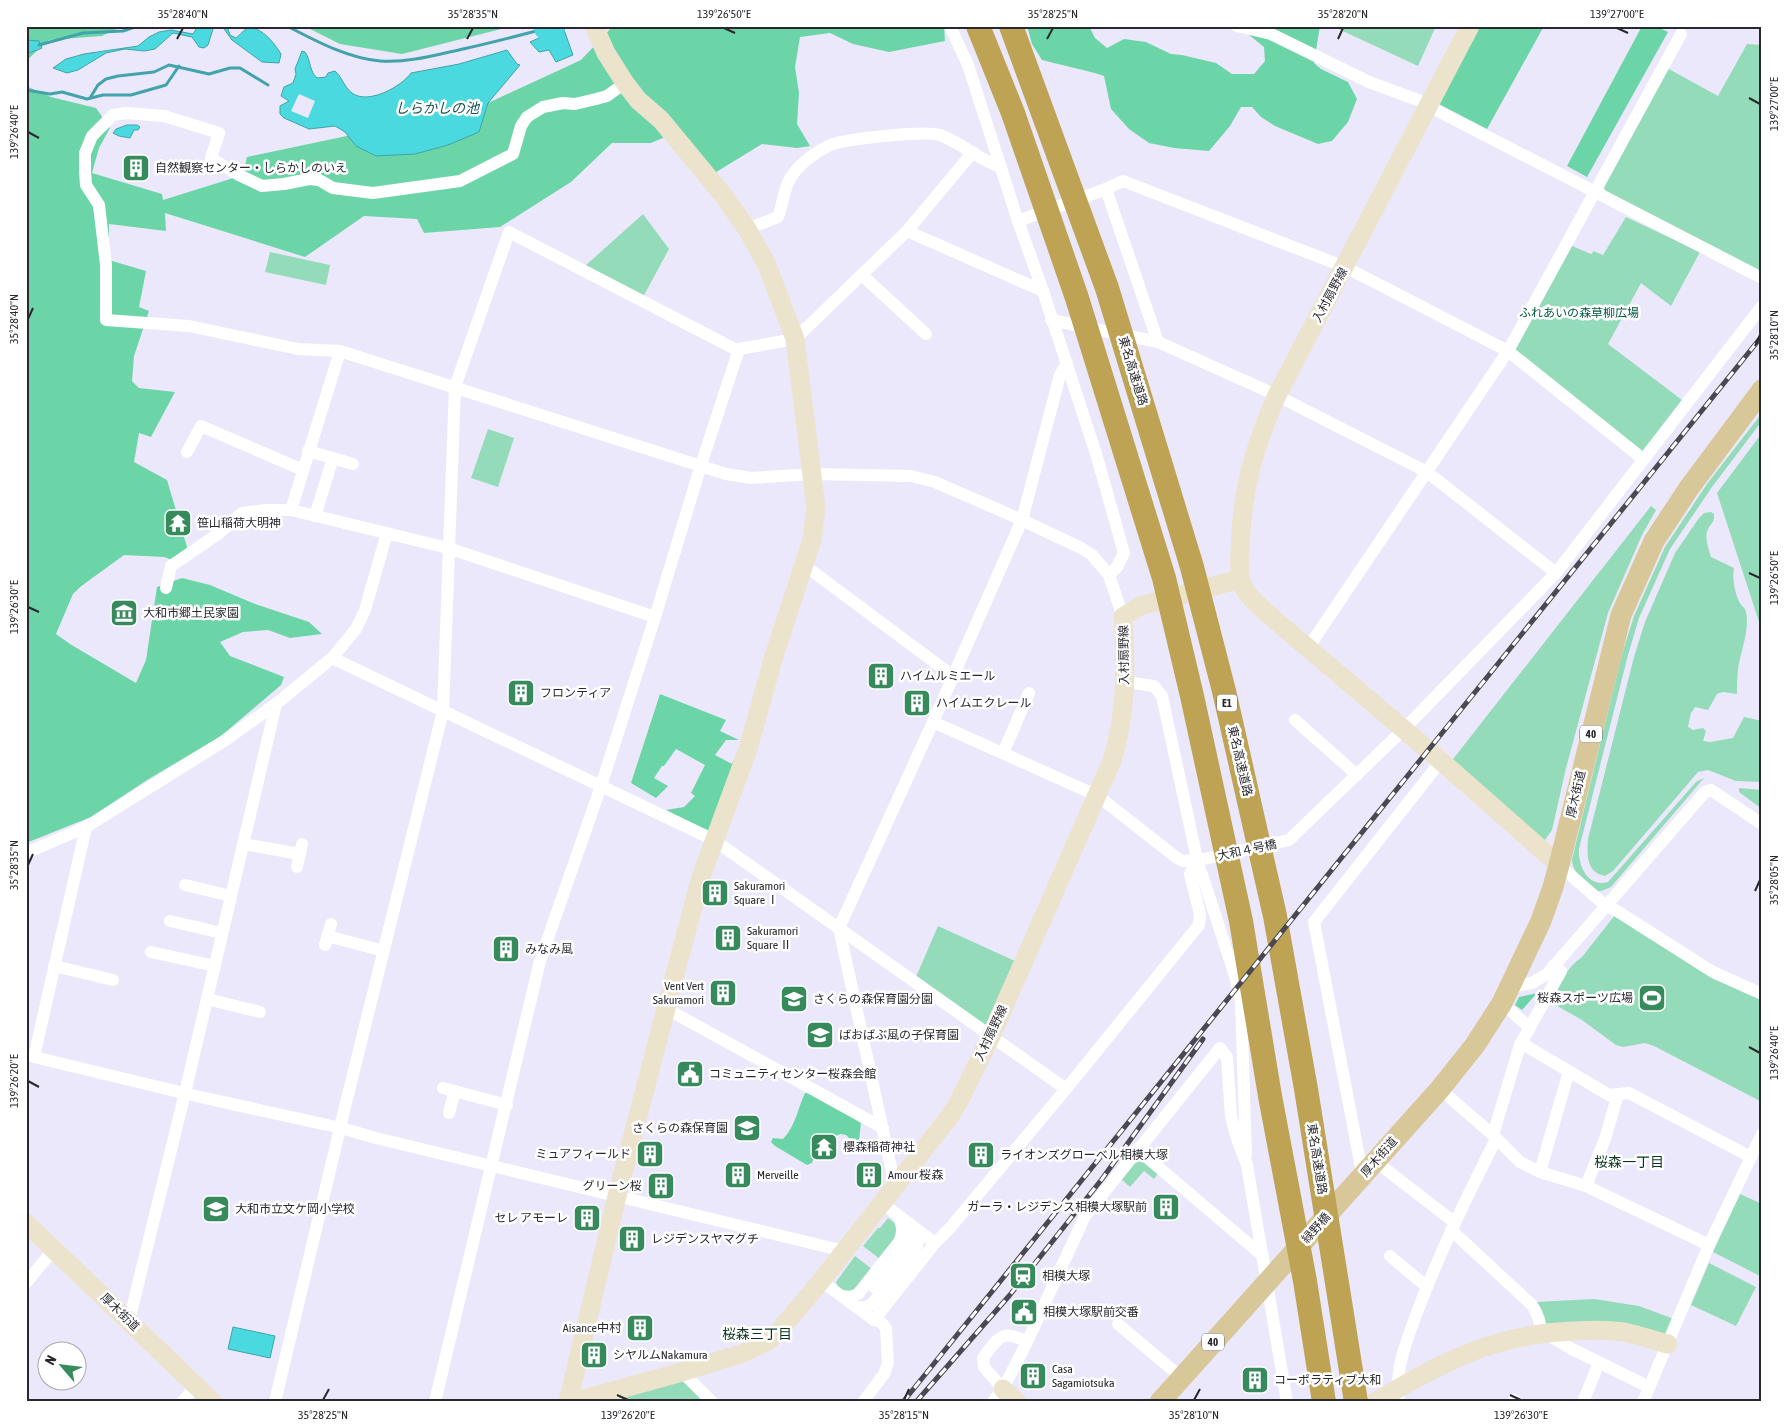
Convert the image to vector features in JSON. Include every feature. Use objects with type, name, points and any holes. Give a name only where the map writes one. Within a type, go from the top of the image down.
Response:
[{"type":"highway","points":[[978,26],[1013,113],[1076,298],[1164,578],[1241,921],[1324,1402]]},
{"type":"highway","name":"東名高速道路","points":[[1010,26],[1107,288],[1192,567],[1224,691],[1274,916],[1306,1089],[1356,1402]]},
{"type":"main road","name":"厚木街道","points":[[1360,1180],[1440,1089],[1475,1045],[1506,995],[1541,921],[1553,887],[1621,614],[1654,540],[1689,488],[1762,390]]},
{"type":"main road","name":"緑野橋","points":[[1269,1279],[1360,1180]]},
{"type":"main road","name":"40","points":[[1160,1402],[1269,1279]]},
{"type":"street","points":[[568,1402],[617,1196],[701,877],[748,748],[774,656],[804,565],[815,524],[816,508],[795,339],[767,265],[747,228],[723,195],[661,120],[638,100],[625,83],[606,53],[594,26]]},
{"type":"street","points":[[950,26],[968,65],[1054,320],[1097,457],[1124,553],[1117,567],[1109,575]]},
{"type":"street","points":[[1238,26],[1271,34],[1370,82],[1423,102],[1762,278]]},
{"type":"street","name":"入村扇野線","points":[[573,1402],[744,1353],[768,1341],[780,1330],[821,1282],[950,1116],[991,1036],[1112,761],[1118,740],[1126,682],[1123,617],[1140,606],[1233,581],[1242,527],[1247,480],[1261,433],[1277,395],[1470,26]]},
{"type":"street","points":[[1308,648],[1508,351],[1681,34]]},
{"type":"street","points":[[625,83],[607,96],[575,104],[563,103],[543,107],[527,117],[521,126],[513,154],[460,181],[373,193],[333,188],[319,180],[309,179],[262,186],[237,174],[211,158],[219,133],[164,116],[127,113],[113,115],[92,136],[85,153],[86,185],[99,206],[106,265],[106,320],[189,326],[298,349],[340,351],[739,477],[812,474],[911,476],[935,482],[1022,520],[1082,548],[1092,555],[1109,575],[1123,617]]},
{"type":"street","points":[[747,228],[778,217],[790,178],[797,169],[817,152],[833,144],[921,133],[938,134],[973,152],[988,163],[1001,167]]},
{"type":"street","points":[[276,1402],[443,711],[455,388],[509,232],[735,349],[739,349],[795,339],[907,231],[973,152]]},
{"type":"street","points":[[1020,220],[1103,190],[1123,180],[1345,266],[1508,351],[1643,460]]},
{"type":"street","points":[[1103,190],[1155,342]]},
{"type":"street","points":[[907,231],[1043,291]]},
{"type":"street","points":[[862,275],[926,334]]},
{"type":"street","points":[[1295,720],[1312,727],[1357,775],[1556,573],[1762,306]]},
{"type":"street","points":[[1054,320],[1155,342],[1277,395],[1427,472],[1556,573]]},
{"type":"street","points":[[435,1402],[540,961],[601,786],[739,349]]},
{"type":"street","points":[[290,510],[340,351]]},
{"type":"street","points":[[895,1186],[839,928],[1022,520],[1060,374],[1066,363]]},
{"type":"street","points":[[187,452],[201,426],[303,470]]},
{"type":"street","points":[[308,451],[354,464]]},
{"type":"street","points":[[315,516],[333,458]]},
{"type":"street","points":[[166,588],[171,566],[218,534],[242,513],[290,510],[448,548],[655,617]]},
{"type":"street","points":[[26,853],[86,827],[224,741],[276,704],[332,658],[356,628],[365,610],[387,534]]},
{"type":"street","points":[[804,565],[953,676]]},
{"type":"street","points":[[1233,581],[1606,906],[1617,911],[1713,972],[1762,994]]},
{"type":"street","points":[[332,658],[714,840],[1066,1089]]},
{"type":"street","points":[[1126,682],[1154,686],[1162,696],[1201,859],[1241,1002],[1247,1165],[1263,1256],[1269,1279],[1287,1402]]},
{"type":"street","points":[[1003,753],[1029,693]]},
{"type":"street","points":[[129,1321],[185,1093],[276,704]]},
{"type":"street","points":[[933,722],[1098,796],[1177,858],[1183,860],[1201,859]]},
{"type":"street","points":[[1360,1180],[1361,1167],[1314,922],[1441,761]]},
{"type":"street","name":"大和４号橋","points":[[1201,859],[1289,840],[1357,775]]},
{"type":"street","points":[[1530,1028],[1506,995],[1547,974],[1705,792],[1711,790],[1762,824]]},
{"type":"street","points":[[86,827],[34,1057],[341,1128],[844,1251]]},
{"type":"street","points":[[243,844],[301,849],[297,867]]},
{"type":"street","points":[[874,1320],[935,1243],[950,1228],[1066,1089],[1199,925],[1200,914],[1190,874],[1201,859]]},
{"type":"street","points":[[185,885],[231,896]]},
{"type":"street","points":[[170,921],[222,933]]},
{"type":"street","points":[[328,935],[384,951]]},
{"type":"street","points":[[151,952],[214,966]]},
{"type":"street","points":[[1389,1397],[1401,1356],[1427,1287],[1494,1137],[1521,1043],[1561,971],[1554,965]]},
{"type":"street","points":[[54,966],[113,980]]},
{"type":"street","points":[[207,998],[260,1012]]},
{"type":"street","points":[[665,1008],[882,1128]]},
{"type":"street","points":[[1521,1043],[1608,1094],[1629,1093],[1751,1156]]},
{"type":"street","points":[[998,1395],[1027,1342],[1084,1216],[1220,1048],[1227,1057],[1231,1116],[1247,1165]]},
{"type":"street","points":[[1540,1172],[1570,1071]]},
{"type":"street","points":[[450,1113],[449,1089],[507,1105]]},
{"type":"street","points":[[1440,1089],[1520,1162],[1540,1172],[1586,1186],[1709,1245]]},
{"type":"street","points":[[1586,1186],[1605,1140],[1618,1094]]},
{"type":"street","points":[[1376,1161],[1453,1226],[1532,1304],[1538,1314],[1543,1333],[1599,1363],[1647,1397],[1709,1245],[1762,1134]]},
{"type":"street","points":[[1137,1149],[1263,1256]]},
{"type":"street","points":[[882,1203],[935,1243]]},
{"type":"street","points":[[850,1302],[850,1297],[858,1294],[898,1242],[902,1234],[902,1227],[908,1222]]},
{"type":"street","points":[[850,1302],[867,1308],[914,1252],[918,1245],[919,1237],[908,1222]]},
{"type":"street","name":"厚木街道","points":[[26,1223],[213,1402]]},
{"type":"street","points":[[26,1283],[54,1249]]},
{"type":"street","points":[[1390,1256],[1427,1287]]},
{"type":"street","points":[[821,1282],[874,1320],[881,1322],[886,1328],[888,1362],[884,1374],[864,1402]]},
{"type":"street","points":[[1118,1324],[1182,1378]]},
{"type":"street","points":[[1389,1397],[1437,1367],[1485,1346],[1519,1336],[1587,1330],[1624,1332],[1668,1344]]},
{"type":"street","points":[[1017,1402],[998,1395],[984,1367],[983,1358],[997,1339],[1003,1335],[1015,1336],[1027,1342]]},
{"type":"street","points":[[1583,1402],[1599,1363]]},
{"type":"street","points":[[682,1372],[712,1402]]},
{"type":"street","points":[[182,1402],[196,1386]]},
{"type":"green space","points":[[26,26],[123,26],[102,36],[49,40],[26,61]]},
{"type":"green space","points":[[304,26],[513,26],[402,54],[340,44]]},
{"type":"green space","points":[[613,26],[944,26],[945,41],[889,52],[853,44],[830,33],[800,37],[795,67],[799,93],[797,124],[810,146],[797,148],[762,144],[713,174],[679,131],[651,143],[612,143],[571,182],[500,227],[424,233],[417,219],[364,216],[305,257],[165,213],[166,231],[109,224],[109,260],[146,271],[139,307],[149,311],[134,356],[132,381],[139,388],[175,392],[151,437],[139,433],[134,462],[167,480],[187,547],[184,564],[164,557],[124,555],[73,594],[56,634],[136,683],[146,660],[157,587],[182,578],[210,585],[255,604],[309,622],[322,634],[290,638],[268,630],[243,632],[220,642],[230,656],[284,677],[281,685],[221,736],[147,780],[91,817],[26,843],[26,86],[51,97],[96,108],[110,128],[99,148],[92,173],[162,194],[163,200],[243,175],[247,157],[475,109],[581,60]]},
{"type":"green space","points":[[1027,26],[1089,26],[1095,38],[1107,48],[1124,39],[1146,42],[1171,54],[1216,63],[1232,74],[1254,74],[1265,61],[1264,47],[1238,26],[1320,26],[1314,63],[1321,69],[1348,82],[1357,99],[1348,122],[1332,141],[1318,144],[1275,126],[1261,117],[1252,107],[1241,107],[1230,126],[1209,151],[1174,148],[1149,143],[1129,129],[1111,109],[1104,76],[1042,60],[1032,44]]},
{"type":"green space","points":[[1332,26],[1436,26],[1418,66]]},
{"type":"green space","points":[[1479,26],[1544,26],[1487,129],[1439,104]]},
{"type":"green space","points":[[1642,26],[1656,26],[1668,32],[1587,177],[1567,166]]},
{"type":"green space","points":[[1747,44],[1762,45],[1762,273],[1606,193],[1603,184],[1667,68],[1718,96]]},
{"type":"green space","points":[[643,214],[669,249],[643,297],[585,266]]},
{"type":"green space","name":"ふれあいの森草柳広場","points":[[1626,217],[1700,252],[1671,306],[1641,283],[1608,344],[1682,400],[1642,452],[1514,351],[1570,245],[1591,254],[1594,251],[1603,255]]},
{"type":"green space","points":[[270,252],[330,265],[326,285],[265,272]]},
{"type":"green space","points":[[1762,413],[1762,421],[1712,487],[1670,549],[1639,618],[1579,849],[1582,868],[1590,879],[1601,883],[1608,882],[1696,782],[1704,778],[1611,887],[1597,891],[1577,873],[1572,859],[1622,654],[1634,616],[1665,547],[1707,484]]},
{"type":"green space","points":[[488,429],[514,438],[498,487],[471,478]]},
{"type":"green space","points":[[1762,433],[1762,631],[1717,493]]},
{"type":"green space","points":[[1651,506],[1656,510],[1642,535],[1608,613],[1566,768],[1552,830],[1545,840],[1541,841],[1450,763]]},
{"type":"green space","points":[[1711,512],[1714,514],[1714,517],[1706,538],[1711,557],[1734,568],[1735,591],[1738,600],[1746,610],[1747,627],[1739,663],[1737,694],[1723,692],[1717,694],[1708,710],[1695,707],[1691,713],[1688,727],[1693,730],[1703,728],[1706,731],[1703,741],[1710,742],[1733,738],[1744,717],[1762,721],[1762,782],[1736,781],[1708,770],[1698,772],[1613,871],[1605,876],[1594,871],[1591,867],[1588,857],[1588,839],[1634,657],[1645,622],[1675,553],[1699,518],[1704,513]]},
{"type":"green space","points":[[660,694],[726,720],[720,731],[739,740],[726,740],[715,755],[732,764],[751,725],[713,833],[666,810],[684,807],[695,796],[691,793],[705,765],[676,749],[654,778],[668,786],[656,798],[631,783]]},
{"type":"green space","points":[[1739,788],[1762,790],[1762,809],[1739,792]]},
{"type":"green space","name":"桜森スポーツ広場","points":[[1615,915],[1762,997],[1762,1102],[1654,1046],[1645,1043],[1623,1047],[1616,1045],[1582,1020],[1550,1002],[1567,972],[1582,957]]},
{"type":"green space","points":[[938,926],[1015,961],[987,1024],[983,1025],[916,977]]},
{"type":"green space","points":[[1537,993],[1522,1010],[1515,1005],[1519,997]]},
{"type":"green space","points":[[812,1092],[861,1123],[859,1140],[854,1143],[846,1135],[841,1134],[832,1137],[815,1135],[811,1140],[815,1153],[812,1163],[807,1165],[771,1142],[773,1138],[783,1139],[793,1123],[805,1093]]},
{"type":"green space","points":[[1138,1155],[1159,1172],[1154,1179],[1144,1171],[1130,1187],[1120,1178]]},
{"type":"green space","points":[[1740,1194],[1762,1204],[1762,1277],[1713,1252]]},
{"type":"green space","points":[[888,1218],[896,1224],[898,1235],[880,1259],[863,1246]]},
{"type":"green space","points":[[855,1256],[872,1269],[855,1289],[845,1292],[840,1289],[836,1282]]},
{"type":"green space","points":[[1709,1263],[1756,1287],[1736,1326],[1691,1305]]},
{"type":"green space","points":[[1594,1299],[1639,1306],[1674,1319],[1666,1335],[1591,1321],[1544,1324],[1535,1302]]},
{"type":"green space","points":[[683,1379],[704,1402],[623,1402],[625,1396]]},
{"type":"water","points":[[198,26],[214,26],[208,45],[204,48],[199,47],[192,37],[173,33],[155,49],[144,51],[125,49],[106,53],[78,70],[67,73],[53,68],[66,59],[84,54],[138,46],[159,32],[171,30],[193,34]]},
{"type":"water","points":[[222,26],[227,26],[230,35],[236,38],[249,28],[259,30],[272,41],[281,54],[279,63],[262,62],[232,40]]},
{"type":"water","points":[[563,27],[573,55],[556,62],[549,50],[539,52],[530,42]]},
{"type":"water","points":[[26,40],[39,41],[42,48],[26,54]]},
{"type":"water","name":"しらかしの池","points":[[507,50],[517,64],[520,65],[488,103],[479,132],[448,145],[415,154],[376,156],[356,146],[345,132],[335,126],[309,129],[284,118],[280,114],[280,106],[289,101],[281,96],[284,87],[293,83],[296,74],[295,69],[302,51],[307,55],[314,75],[317,78],[326,77],[328,73],[335,71],[352,93],[367,97],[392,89],[411,73],[459,64]]},
{"type":"water","points":[[127,125],[137,125],[140,127],[138,130],[134,130],[130,138],[113,133],[116,129]]},
{"type":"water","points":[[233,1327],[275,1336],[270,1358],[228,1349]]},
{"type":"pier","points":[[299,94],[315,101],[308,118],[291,111]]},
{"type":"waterway","points":[[39,45],[83,33],[123,31],[138,26]]},
{"type":"waterway","points":[[287,26],[344,53],[380,61],[422,58],[544,29],[546,37]]},
{"type":"waterway","points":[[544,29],[556,26]]},
{"type":"waterway","points":[[90,98],[98,85],[106,79],[154,72],[169,65],[209,74],[230,68],[240,68],[268,85]]},
{"type":"waterway","points":[[26,90],[50,94],[62,92],[87,99],[103,95],[131,95],[166,85],[179,66]]},
{"type":"railway","points":[[903,1402],[1762,336]]},
{"type":"railway","points":[[916,1402],[1009,1296],[1102,1179],[1203,1039]]},
{"type":"place","name":"自然観察センター・しらかしのいえ","points":[[136,168]]},
{"type":"place","name":"笹山稲荷大明神","points":[[178,523]]},
{"type":"place","name":"大和市郷土民家園","points":[[124,613]]},
{"type":"place","name":"ハイムルミエール","points":[[881,676]]},
{"type":"place","name":"フロンティア","points":[[521,693]]},
{"type":"place","name":"ハイムエクレール","points":[[917,703]]},
{"type":"place","name":"Sakuramori Square Ⅰ","points":[[715,893]]},
{"type":"place","name":"Sakuramori Square Ⅱ","points":[[728,938]]},
{"type":"place","name":"みなみ風","points":[[506,949]]},
{"type":"place","name":"Vent Vert Sakuramori","points":[[723,993]]},
{"type":"place","name":"桜森スポーツ広場","points":[[1652,998]]},
{"type":"place","name":"さくらの森保育園分園","points":[[794,999]]},
{"type":"place","name":"ばおばぶ風の子保育園","points":[[820,1035]]},
{"type":"place","name":"コミュニティセンター桜森会館","points":[[690,1074]]},
{"type":"place","name":"さくらの森保育園","points":[[747,1128]]},
{"type":"place","name":"櫻森稲荷神社","points":[[824,1147]]},
{"type":"place","name":"ミュアフィールド","points":[[650,1154]]},
{"type":"place","name":"ライオンズグローベル相模大塚","points":[[981,1155]]},
{"type":"place","name":"Merveille","points":[[738,1175]]},
{"type":"place","name":"Amour 桜森","points":[[869,1175]]},
{"type":"place","name":"グリーン桜","points":[[661,1186]]},
{"type":"place","name":"ガーラ・レジデンス相模大塚駅前","points":[[1166,1207]]},
{"type":"place","name":"大和市立文ケ岡小学校","points":[[216,1209]]},
{"type":"place","name":"セレ アモーレ","points":[[587,1218]]},
{"type":"place","name":"レジデンスヤマグチ","points":[[632,1239]]},
{"type":"place","name":"相模大塚","points":[[1023,1276]]},
{"type":"place","name":"相模大塚駅前交番","points":[[1024,1312]]},
{"type":"place","name":"Aisance中村","points":[[640,1328]]},
{"type":"place","name":"シヤルムNakamura","points":[[594,1355]]},
{"type":"place","name":"Casa Sagamiotsuka","points":[[1033,1376]]},
{"type":"place","name":"コーポラティブ大和","points":[[1255,1380]]},
{"type":"district","name":"桜森一丁目","points":[[1629,1162]]},
{"type":"district","name":"桜森三丁目","points":[[757,1334]]}]
